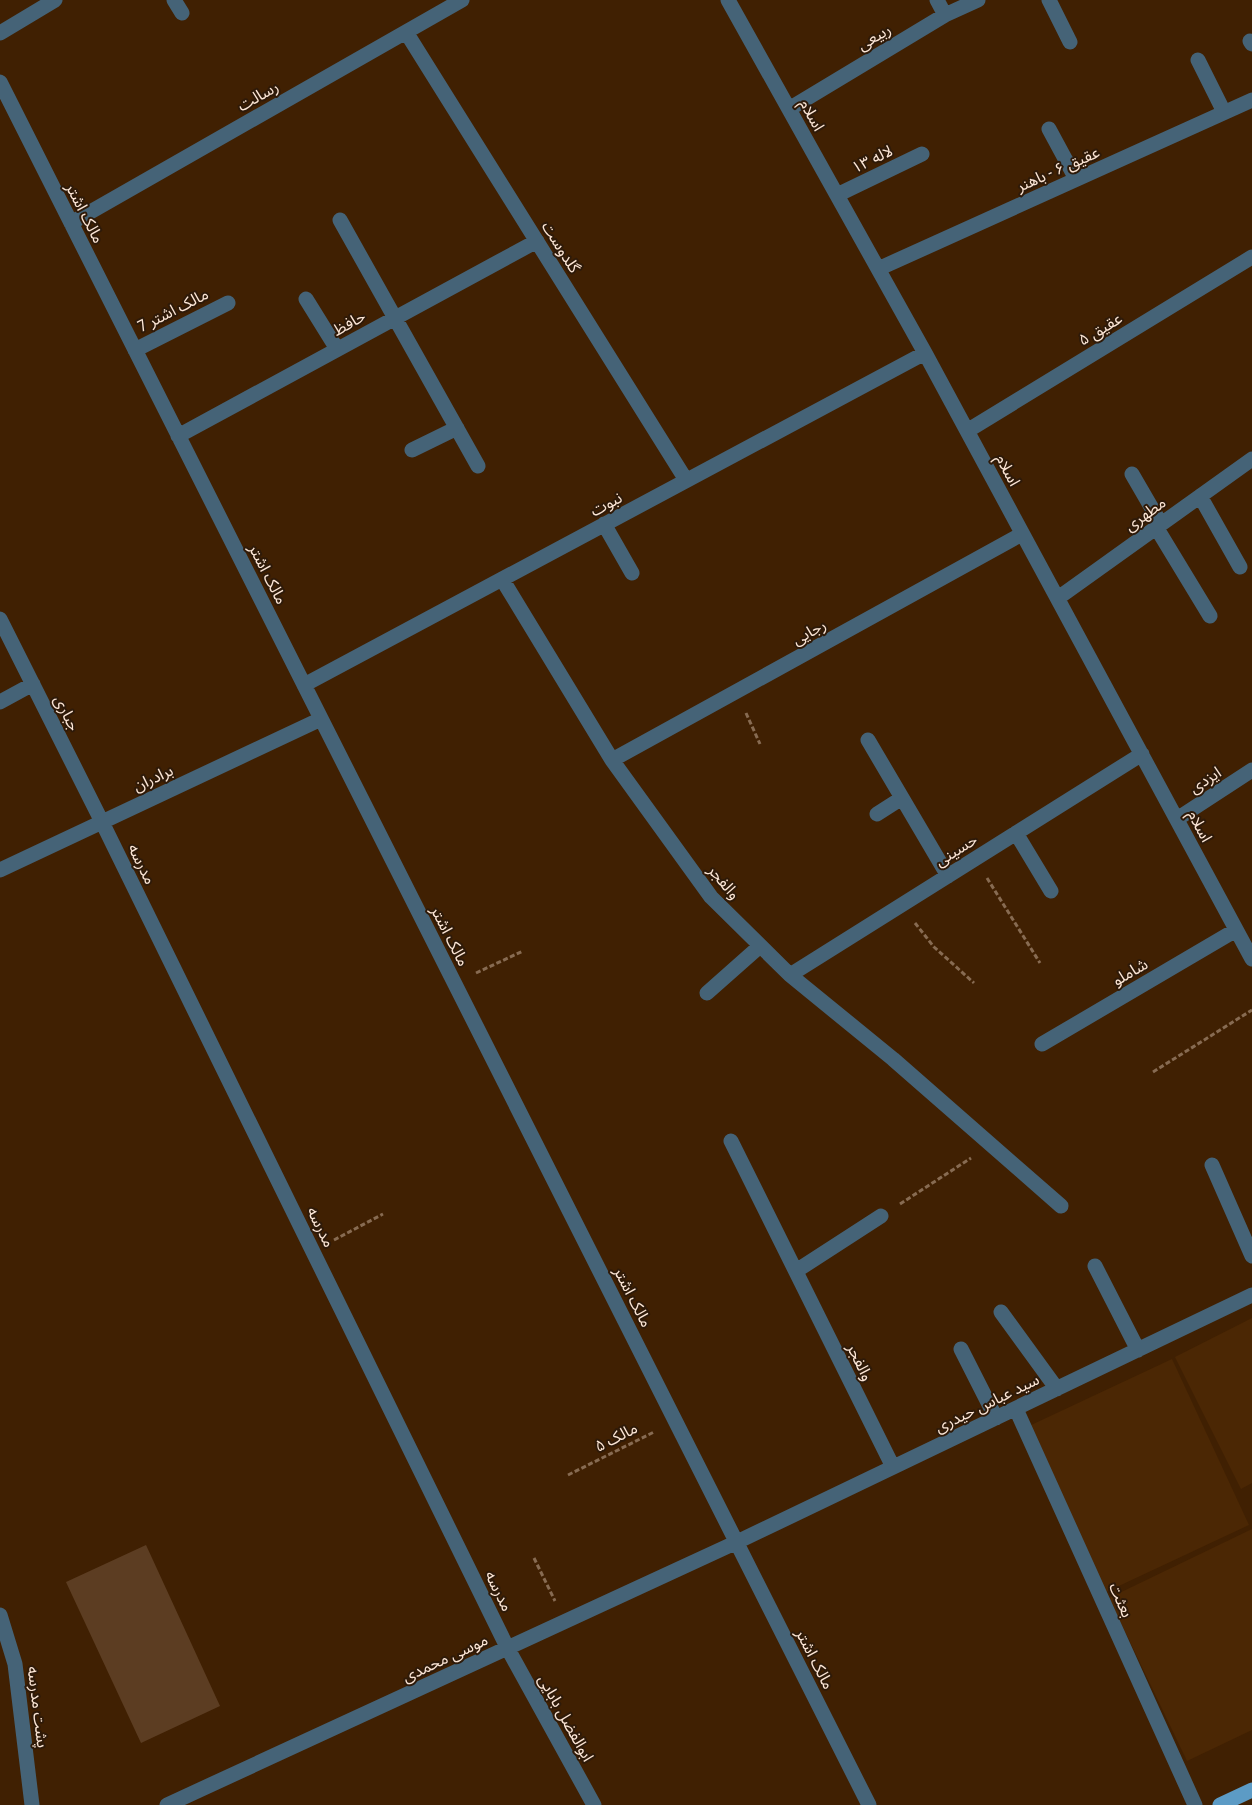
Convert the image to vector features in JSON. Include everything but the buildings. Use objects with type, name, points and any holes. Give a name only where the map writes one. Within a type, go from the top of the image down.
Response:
[{"type":"main road","points":[[1220,1805],[1252,1790]]},
{"type":"street","points":[[0,33],[55,0]]},
{"type":"street","points":[[174,0],[182,13]]},
{"type":"street","name":"رسالت","points":[[71,223],[462,0]]},
{"type":"street","name":"اسلام","points":[[728,0],[925,353],[1252,959]]},
{"type":"street","points":[[937,0],[945,15]]},
{"type":"street","name":"ربیعی","points":[[789,109],[945,15],[978,0]]},
{"type":"street","points":[[1049,0],[1070,42]]},
{"type":"street","name":"گلدوست","points":[[406,32],[686,480]]},
{"type":"street","points":[[1198,60],[1224,112]]},
{"type":"street","name":"مالک اشتر","points":[[0,82],[870,1805]]},
{"type":"street","name":"عقیق ۶ - باهنر","points":[[878,269],[1252,100]]},
{"type":"street","points":[[1049,129],[1076,179]]},
{"type":"street","name":"لاله ۱۳","points":[[837,195],[922,154]]},
{"type":"street","points":[[340,220],[478,466]]},
{"type":"street","name":"حافظ","points":[[178,436],[537,241]]},
{"type":"street","name":"عقیق ۵","points":[[967,431],[1252,257]]},
{"type":"street","points":[[306,298],[337,349]]},
{"type":"street","name":"مالک اشتر 7","points":[[135,350],[228,303]]},
{"type":"street","name":"نبوت","points":[[304,685],[925,353]]},
{"type":"street","points":[[412,450],[457,428]]},
{"type":"street","name":"مطهری","points":[[1058,598],[1252,459]]},
{"type":"street","points":[[1132,474],[1210,616]]},
{"type":"street","points":[[1200,496],[1240,566]]},
{"type":"street","points":[[604,524],[632,573]]},
{"type":"street","name":"رجایی","points":[[612,760],[1022,534]]},
{"type":"street","name":"والفجر","points":[[502,579],[612,760],[711,897],[790,975],[893,1059],[1061,1206]]},
{"type":"street","name":"جباری","points":[[0,619],[102,822]]},
{"type":"street","points":[[0,702],[33,684]]},
{"type":"street","name":"برادران","points":[[0,870],[321,719]]},
{"type":"street","points":[[868,740],[948,876]]},
{"type":"street","name":"حسینی","points":[[790,975],[1142,754]]},
{"type":"street","name":"ایزدی","points":[[1177,819],[1252,770]]},
{"type":"street","points":[[877,814],[902,798]]},
{"type":"street","name":"مدرسه","points":[[102,822],[508,1649]]},
{"type":"street","points":[[1016,833],[1051,891]]},
{"type":"street","name":"شاملو","points":[[1042,1044],[1236,930]]},
{"type":"street","points":[[706,993],[760,946]]},
{"type":"street","name":"والفجر","points":[[732,1141],[893,1467]]},
{"type":"street","points":[[1212,1165],[1252,1256]]},
{"type":"street","points":[[796,1272],[881,1216]]},
{"type":"street","points":[[1095,1266],[1138,1350]]},
{"type":"street","name":"سید عباس حیدری","points":[[736,1542],[1252,1296]]},
{"type":"street","points":[[1000,1312],[1057,1389]]},
{"type":"street","points":[[961,1349],[996,1418]]},
{"type":"street","name":"بعثت","points":[[1016,1409],[1195,1805]]},
{"type":"street","name":"موسی محمدی","points":[[167,1805],[736,1542]]},
{"type":"street","name":"پشت مدرسه","points":[[0,1615],[15,1664],[32,1805]]},
{"type":"street","name":"ابوالفضل بابایی","points":[[508,1649],[594,1805]]},
{"type":"path","points":[[736,692],[760,744]]},
{"type":"path","points":[[975,859],[1040,963]]},
{"type":"path","points":[[901,905],[934,947],[974,984]]},
{"type":"path","points":[[455,983],[523,951]]},
{"type":"path","points":[[1153,1072],[1252,1010]]},
{"type":"path","points":[[881,1216],[991,1145]]},
{"type":"path","points":[[313,1251],[383,1214]]},
{"type":"path","name":"مالک ۵","points":[[568,1475],[676,1421]]},
{"type":"path","points":[[534,1558],[565,1622]]},
{"type":"shaded area","points":[[1252,1318],[1252,1483],[1241,1489],[1175,1357]]},
{"type":"shaded area","points":[[1172,1359],[1249,1525],[1106,1592],[1029,1426]]},
{"type":"shaded area","points":[[1252,1529],[1252,1730],[1187,1761],[1109,1598]]},
{"type":"shaded area","points":[[146,1545],[220,1706],[141,1743],[66,1582]]}]
